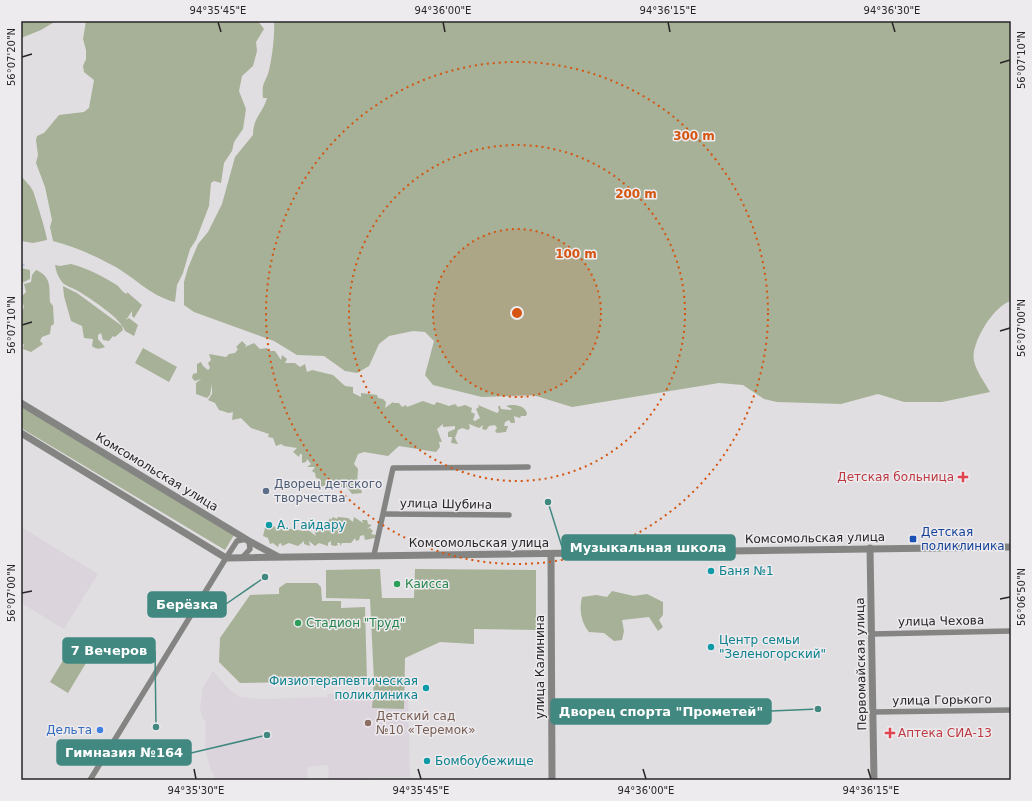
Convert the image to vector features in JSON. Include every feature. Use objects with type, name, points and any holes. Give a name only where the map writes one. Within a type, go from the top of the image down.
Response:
[{"type":"street","name":"Комсомольская улица","points":[[21,403],[270,554],[283,558]]},
{"type":"street","points":[[21,433],[226,558]]},
{"type":"street","points":[[374,555],[374,547],[384,514],[393,468],[528,467]]},
{"type":"street","name":"улица Шубина","points":[[384,514],[509,515]]},
{"type":"street","points":[[90,780],[237,541],[248,540],[250,549],[241,558]]},
{"type":"street","name":"Комсомольская улица","points":[[226,558],[1011,547]]},
{"type":"street","name":"Первомайская улица","points":[[870,548],[874,780]]},
{"type":"street","name":"улица Калинина","points":[[551,554],[552,780]]},
{"type":"street","name":"улица Чехова","points":[[872,634],[1011,631]]},
{"type":"street","name":"улица Горького","points":[[873,712],[1011,710]]},
{"type":"shaded area","points":[[21,527],[98,574],[64,629],[21,603]]},
{"type":"shaded area","points":[[213,671],[229,689],[240,697],[261,699],[327,697],[327,694],[408,692],[410,777],[329,779],[328,765],[307,767],[308,780],[217,780],[211,771],[205,748],[206,722],[203,719],[200,709],[203,687]]},
{"type":"green space","points":[[21,21],[56,21],[41,30],[21,38]]},
{"type":"green space","points":[[86,21],[258,21],[264,29],[256,42],[257,51],[253,66],[242,76],[239,91],[246,109],[243,129],[234,142],[232,151],[224,163],[221,183],[214,181],[211,183],[209,206],[196,240],[190,249],[183,273],[177,285],[175,302],[157,295],[117,268],[88,253],[53,241],[50,227],[52,220],[45,187],[36,163],[38,155],[36,140],[37,136],[44,133],[59,115],[84,112],[89,108],[94,80],[84,72],[83,66],[86,59],[86,50],[83,39]]},
{"type":"green space","points":[[274,21],[1011,21],[1011,301],[1004,304],[991,317],[979,336],[974,354],[974,361],[977,369],[990,392],[942,402],[904,402],[878,394],[841,404],[777,402],[764,399],[743,385],[719,383],[572,407],[533,395],[482,397],[433,385],[425,375],[434,341],[425,332],[413,331],[389,336],[379,344],[369,366],[357,373],[345,371],[324,356],[297,355],[274,341],[194,312],[184,305],[184,282],[198,244],[208,232],[222,204],[235,157],[253,135],[256,119],[267,98],[263,98],[263,87],[271,62],[274,40]]},
{"type":"green space","points":[[21,176],[33,191],[44,225],[47,240],[33,243],[21,241]]},
{"type":"green space","points":[[71,264],[100,275],[117,285],[127,294],[127,292],[142,305],[134,318],[132,316],[132,311],[126,320],[129,318],[138,325],[134,336],[125,331],[118,320],[105,309],[84,294],[62,282],[57,274],[55,265],[60,266]]},
{"type":"green space","points":[[21,268],[30,270],[30,279],[22,283],[21,293]]},
{"type":"green space","points":[[36,270],[45,276],[49,283],[50,302],[53,306],[54,324],[51,326],[50,334],[42,337],[40,341],[43,344],[31,352],[23,349],[24,344],[21,345],[21,314],[24,307],[21,297],[26,292],[24,284],[31,282],[32,275]]},
{"type":"green space","points":[[63,286],[77,293],[122,326],[123,330],[115,337],[113,336],[109,341],[103,340],[101,333],[98,335],[98,339],[105,347],[98,349],[92,346],[93,339],[84,338],[82,326],[71,321],[64,296]]},
{"type":"green space","points":[[242,341],[246,345],[245,347],[254,343],[260,349],[267,348],[270,351],[275,351],[281,360],[282,355],[287,359],[285,363],[295,363],[300,367],[305,364],[307,372],[312,370],[333,375],[345,386],[353,387],[353,393],[361,397],[361,393],[377,395],[378,398],[383,399],[386,402],[385,408],[393,402],[399,403],[402,407],[406,405],[407,407],[423,401],[434,405],[437,402],[449,406],[455,404],[458,407],[465,405],[472,408],[471,412],[475,414],[473,420],[475,421],[480,418],[476,409],[479,407],[478,405],[497,413],[499,411],[498,406],[500,406],[501,409],[510,410],[512,409],[506,406],[515,405],[526,410],[527,413],[526,416],[521,416],[520,418],[514,416],[515,423],[511,423],[509,420],[505,422],[504,426],[508,426],[506,432],[497,433],[495,431],[497,428],[495,425],[489,426],[486,430],[482,429],[483,425],[479,428],[469,424],[470,428],[468,430],[462,428],[458,430],[455,438],[458,444],[451,443],[452,437],[448,437],[448,432],[455,429],[455,426],[443,427],[443,424],[437,429],[442,442],[439,442],[440,447],[436,452],[399,446],[388,456],[364,452],[358,454],[354,464],[358,469],[357,484],[362,493],[352,494],[347,487],[335,487],[330,479],[325,481],[326,485],[321,487],[320,479],[316,478],[315,473],[312,471],[315,467],[307,467],[311,464],[307,459],[306,462],[302,463],[302,454],[300,454],[299,457],[293,452],[297,448],[284,446],[281,444],[276,446],[273,438],[268,437],[269,434],[251,428],[241,418],[232,420],[233,412],[229,413],[219,410],[215,403],[208,400],[212,394],[212,384],[210,395],[207,398],[196,394],[196,383],[201,379],[195,381],[192,378],[193,374],[197,373],[197,364],[201,362],[208,370],[210,368],[208,363],[211,360],[209,354],[226,357],[229,354],[235,353],[238,349],[236,347]]},
{"type":"green space","points":[[143,348],[177,367],[169,382],[135,363]]},
{"type":"green space","points":[[21,406],[234,535],[225,550],[21,428]]},
{"type":"green space","points":[[333,517],[337,519],[338,517],[348,518],[353,522],[354,517],[363,523],[362,520],[367,520],[368,524],[372,525],[367,529],[370,528],[373,531],[371,534],[376,535],[375,538],[365,540],[364,535],[360,536],[359,540],[356,541],[355,538],[351,543],[342,543],[340,546],[340,543],[337,543],[338,545],[335,546],[331,545],[331,541],[328,543],[328,546],[319,543],[315,546],[309,541],[310,546],[304,544],[304,541],[298,546],[289,543],[282,546],[281,543],[278,547],[273,543],[270,544],[268,538],[263,536],[265,528],[274,526],[277,530],[308,530],[316,536],[314,530],[319,532],[320,529],[324,530],[325,522],[328,522],[330,518],[331,520]]},
{"type":"green space","points":[[380,569],[382,598],[414,598],[415,569],[536,570],[536,630],[474,629],[474,644],[440,642],[405,658],[404,709],[372,708],[374,681],[370,599],[326,598],[326,570]]},
{"type":"green space","name":"Стадион \"Труд\"","points":[[286,583],[317,583],[321,587],[322,601],[341,601],[341,608],[365,607],[367,681],[240,683],[219,662],[220,638],[250,595],[279,594],[279,588]]},
{"type":"green space","points":[[612,591],[634,596],[647,594],[663,602],[663,615],[659,620],[663,627],[658,631],[649,617],[622,620],[624,631],[622,640],[614,641],[604,633],[589,632],[581,616],[582,597],[596,595],[607,597]]},
{"type":"green space","points":[[68,652],[86,663],[68,693],[50,682]]},
{"type":"place","name":"Детская больница","points":[[963,477]]},
{"type":"place","name":"Дворец детского творчества","points":[[266,491]]},
{"type":"place","name":"Музыкальная школа","points":[[548,502]]},
{"type":"place","name":"А. Гайдару","points":[[269,525]]},
{"type":"place","name":"Детская поликлиника","points":[[913,539]]},
{"type":"place","name":"Баня №1","points":[[711,571]]},
{"type":"place","name":"Берёзка","points":[[265,577]]},
{"type":"place","name":"Каисса","points":[[397,584]]},
{"type":"place","name":"Стадион \"Труд\"","points":[[298,623]]},
{"type":"place","name":"Центр семьи \"Зеленогорский\"","points":[[711,647]]},
{"type":"place","name":"Физиотерапевтическая поликлиника","points":[[426,688]]},
{"type":"place","name":"Дворец спорта \"Прометей\"","points":[[818,709]]},
{"type":"place","name":"Детский сад №10 «Теремок»","points":[[368,723]]},
{"type":"place","name":"7 Вечеров","points":[[156,727]]},
{"type":"place","name":"Дельта","points":[[100,730]]},
{"type":"place","name":"Аптека СИА-13","points":[[890,733]]},
{"type":"place","name":"Гимназия №164","points":[[267,735]]},
{"type":"place","name":"Бомбоубежище","points":[[427,761]]}]
